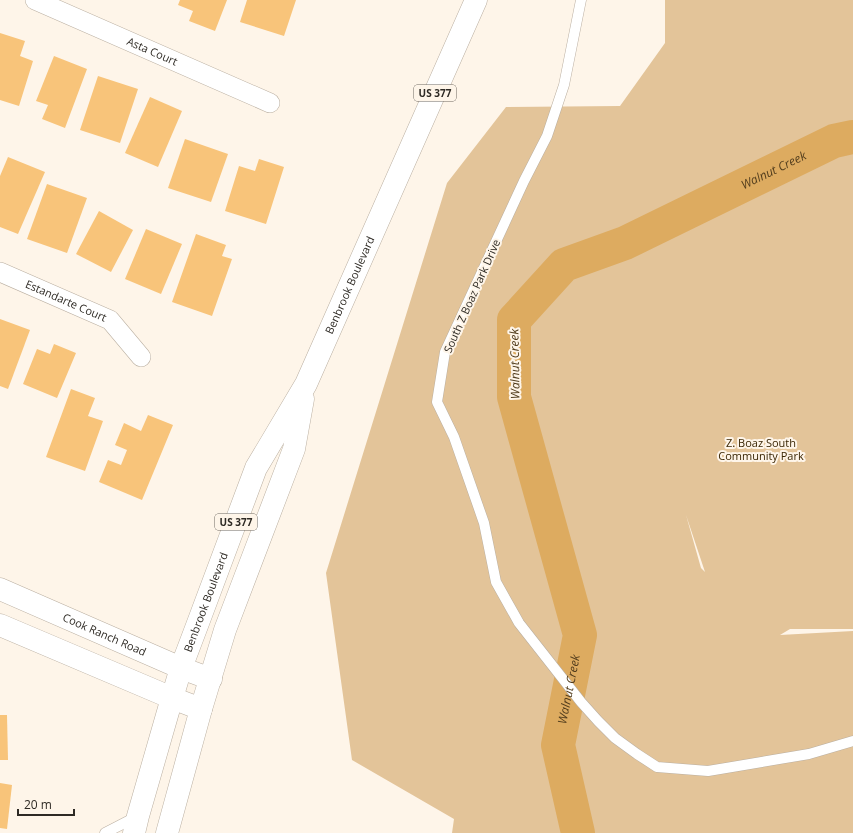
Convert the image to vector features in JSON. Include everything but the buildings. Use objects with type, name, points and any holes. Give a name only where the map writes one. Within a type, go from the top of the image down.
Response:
[{"type":"main road","name":"Benbrook Boulevard","points":[[136,824],[181,668],[256,468],[306,384],[476,0]]},
{"type":"main road","name":"Benbrook Boulevard","points":[[168,833],[224,630],[294,449],[306,384]]},
{"type":"main road","name":"Cook Ranch Road","points":[[0,588],[181,668],[211,679]]},
{"type":"main road","points":[[0,625],[201,709]]},
{"type":"street","name":"Asta Court","points":[[35,0],[270,103]]},
{"type":"street","name":"Estandarte Court","points":[[0,272],[110,320],[141,357]]},
{"type":"lane","name":"South Z Boaz Park Drive","points":[[581,0],[564,85],[546,136],[445,352],[437,402],[454,437],[484,523],[496,582],[519,623],[560,676],[598,721],[615,738],[658,767],[708,771],[809,754],[853,740]]},
{"type":"lane","points":[[105,833],[136,824]]},
{"type":"green space","name":"Z. Boaz South Community Park","points":[[665,0],[853,0],[853,629],[790,629],[780,635],[853,631],[853,833],[452,833],[454,819],[352,760],[326,573],[447,183],[506,107],[620,106],[665,43]],"holes":[[[686,515],[705,572],[701,568]]]},
{"type":"waterway","name":"Walnut Creek","points":[[578,833],[558,745],[580,635],[514,397],[514,320],[564,265],[625,243],[834,141],[853,137]]}]
